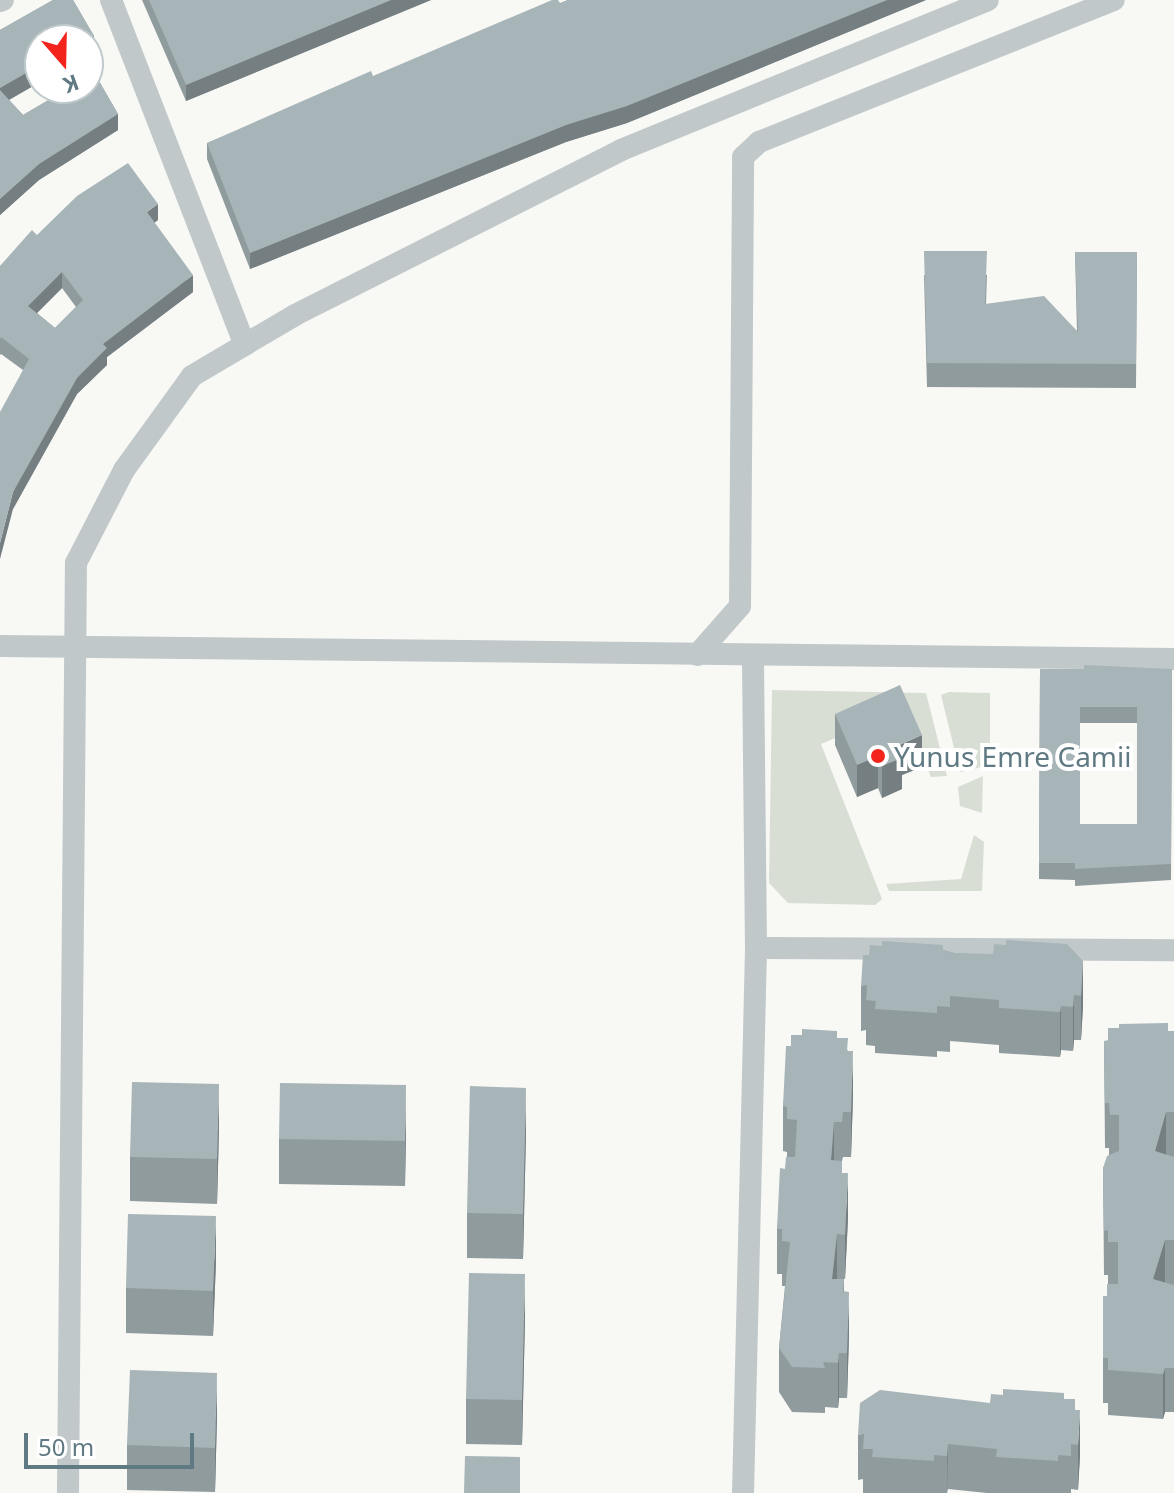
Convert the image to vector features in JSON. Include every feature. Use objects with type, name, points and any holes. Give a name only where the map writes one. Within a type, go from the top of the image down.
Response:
[{"type":"street","points":[[111,0],[245,345]]},
{"type":"street","points":[[68,1493],[76,563],[124,470],[192,376],[245,345],[621,150],[988,0]]},
{"type":"street","points":[[697,655],[740,606],[743,157],[759,142],[1114,0]]},
{"type":"street","points":[[0,646],[1174,659]]},
{"type":"street","points":[[743,1493],[756,948],[753,656]]},
{"type":"street","points":[[756,948],[1174,950]]},
{"type":"shaded area","points":[[772,690],[926,693],[947,776],[931,777],[905,709],[821,744],[882,899],[875,905],[788,903],[769,883]]},
{"type":"shaded area","points":[[949,692],[990,693],[990,765],[960,772],[941,695]]},
{"type":"shaded area","points":[[983,776],[982,813],[960,806],[958,787]]},
{"type":"shaded area","points":[[974,835],[984,842],[982,891],[889,891],[886,884],[961,879]]},
{"type":"building","points":[[53,0],[73,0],[87,24],[24,24],[24,74],[0,88],[0,30]]},
{"type":"building","points":[[149,0],[391,0],[186,85]]},
{"type":"building","points":[[552,0],[560,3],[568,0],[887,0],[627,106],[566,125],[250,253],[207,143],[371,71],[373,76]]},
{"type":"building","points":[[0,90],[23,115],[42,104],[104,104],[104,90],[118,114],[39,164],[0,199]]},
{"type":"building","points":[[128,163],[158,204],[147,212],[193,275],[103,344],[107,348],[77,378],[13,492],[0,543],[0,412],[29,359],[0,339],[0,266],[32,230],[37,235],[77,196]],"holes":[[[62,272],[83,300],[55,328],[28,306]]]},
{"type":"building","points":[[924,251],[987,251],[985,304],[1044,296],[1078,332],[1075,252],[1137,252],[1136,364],[927,363]]},
{"type":"building","points":[[1084,665],[1172,669],[1171,864],[1075,869],[1075,863],[1039,863],[1040,669],[1084,669]],"holes":[[[1080,707],[1137,707],[1137,824],[1080,824]]]},
{"type":"building","points":[[900,685],[922,735],[897,746],[902,758],[882,766],[878,756],[857,765],[835,714]]},
{"type":"building","points":[[1006,940],[1067,944],[1083,961],[1081,996],[1074,995],[1073,1007],[1061,1006],[1060,1012],[999,1008],[999,1000],[950,996],[950,1007],[937,1006],[937,1013],[875,1009],[876,1001],[866,1000],[867,985],[861,986],[863,955],[869,955],[870,945],[882,946],[882,941],[943,945],[943,950],[954,953],[993,954],[994,944],[1006,945]]},
{"type":"building","points":[[1168,1023],[1168,1031],[1174,1031],[1174,1112],[1166,1112],[1155,1151],[1174,1157],[1174,1240],[1165,1240],[1153,1279],[1174,1285],[1174,1368],[1165,1368],[1163,1374],[1108,1370],[1108,1358],[1103,1358],[1103,1296],[1107,1296],[1107,1284],[1118,1284],[1118,1242],[1108,1242],[1108,1230],[1104,1231],[1103,1168],[1107,1156],[1119,1151],[1119,1115],[1110,1115],[1109,1103],[1105,1103],[1104,1041],[1108,1041],[1108,1028],[1119,1028],[1119,1024]]},
{"type":"building","points":[[802,1029],[837,1031],[837,1038],[848,1038],[847,1051],[853,1051],[851,1112],[843,1112],[842,1122],[834,1122],[831,1160],[842,1161],[842,1173],[848,1173],[845,1235],[837,1234],[832,1279],[844,1279],[843,1291],[849,1292],[847,1353],[839,1353],[838,1363],[823,1362],[825,1368],[792,1367],[779,1348],[790,1242],[782,1241],[782,1229],[777,1229],[780,1168],[785,1169],[786,1157],[795,1157],[797,1120],[787,1119],[787,1107],[783,1106],[786,1046],[791,1046],[791,1035],[802,1035]]},
{"type":"building","points":[[132,1082],[219,1084],[217,1159],[130,1157]]},
{"type":"building","points":[[280,1083],[406,1085],[405,1141],[279,1139]]},
{"type":"building","points":[[470,1086],[526,1088],[523,1214],[467,1213]]},
{"type":"building","points":[[128,1214],[216,1216],[213,1291],[126,1288]]},
{"type":"building","points":[[469,1273],[525,1274],[522,1400],[466,1399]]},
{"type":"building","points":[[130,1370],[217,1373],[215,1448],[127,1445]]},
{"type":"building","points":[[1003,1389],[1064,1393],[1064,1399],[1075,1399],[1075,1410],[1080,1410],[1078,1445],[1071,1444],[1071,1456],[1058,1455],[1058,1461],[996,1457],[997,1449],[948,1444],[947,1456],[934,1455],[934,1461],[872,1457],[873,1449],[863,1449],[864,1434],[858,1435],[860,1403],[880,1390],[990,1403],[991,1394],[1003,1395]]},
{"type":"building","points":[[465,1456],[520,1457],[520,1493],[464,1493]]},
{"type":"place","name":"Yunus Emre Camii","points":[[878,756]]}]
